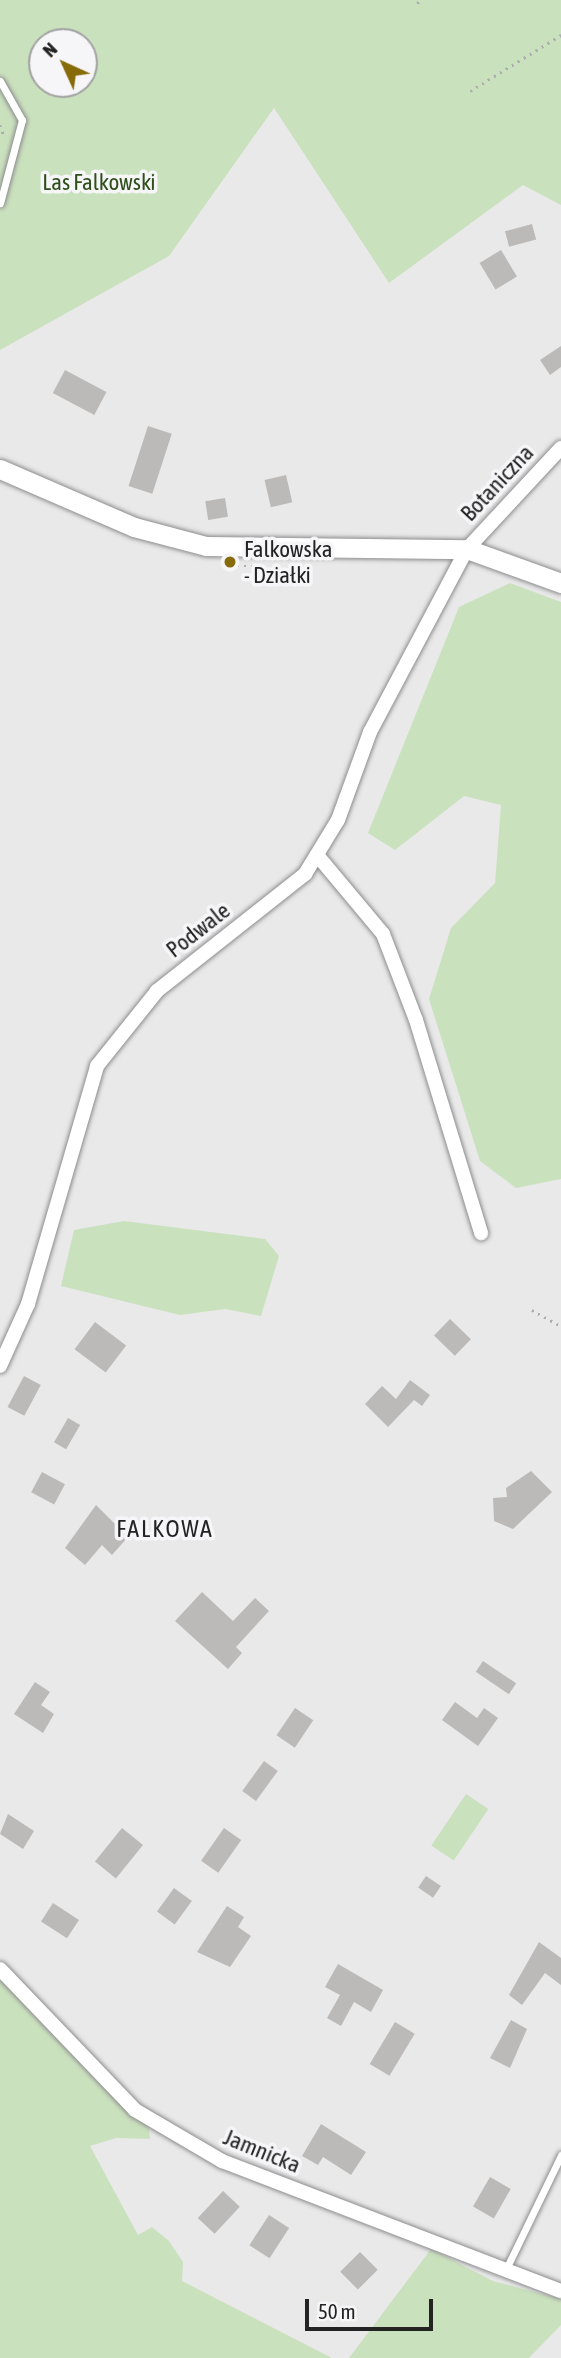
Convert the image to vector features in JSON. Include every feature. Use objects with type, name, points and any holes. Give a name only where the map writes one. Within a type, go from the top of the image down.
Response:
[{"type":"street","name":"Botaniczna","points":[[467,549],[561,448]]},
{"type":"street","points":[[0,469],[134,527],[206,545],[467,549],[561,583]]},
{"type":"street","name":"Podwale","points":[[0,1366],[28,1304],[97,1066],[157,991],[305,874],[338,820],[370,732],[467,549]]},
{"type":"street","points":[[317,855],[380,930],[425,1045],[481,1233]]},
{"type":"street","name":"Jamnicka","points":[[0,1969],[135,2110],[222,2161],[561,2291]]},
{"type":"lane","points":[[0,81],[22,120],[0,203]]},
{"type":"lane","points":[[506,2269],[561,2155]]},
{"type":"path","points":[[417,3],[421,0]]},
{"type":"path","points":[[470,91],[561,34]]},
{"type":"path","points":[[532,1310],[561,1326]]},
{"type":"green space","name":"Las Falkowski","points":[[0,0],[561,0],[561,205],[523,185],[389,283],[274,108],[169,256],[0,350]]},
{"type":"green space","points":[[510,583],[561,602],[561,1179],[516,1188],[480,1161],[429,999],[451,928],[495,883],[501,805],[464,796],[395,850],[368,833],[459,607]]},
{"type":"green space","points":[[124,1221],[265,1239],[279,1256],[261,1316],[225,1309],[180,1315],[61,1286],[74,1230]]},
{"type":"green space","points":[[466,1794],[488,1809],[454,1860],[431,1845]]},
{"type":"green space","points":[[0,1978],[149,2128],[150,2139],[116,2138],[90,2146],[138,2235],[152,2227],[169,2241],[183,2262],[182,2281],[332,2358],[0,2358]]},
{"type":"green space","points":[[431,2249],[493,2281],[561,2299],[561,2325],[529,2358],[349,2358]]},
{"type":"building","points":[[532,224],[536,239],[509,247],[505,231]]},
{"type":"building","points":[[501,250],[517,277],[496,289],[480,263]]},
{"type":"building","points":[[561,346],[561,367],[550,375],[540,360]]},
{"type":"building","points":[[65,370],[106,392],[94,415],[53,393]]},
{"type":"building","points":[[148,426],[172,434],[152,494],[129,486]]},
{"type":"building","points":[[286,475],[292,502],[271,507],[265,480]]},
{"type":"building","points":[[225,498],[228,517],[208,520],[205,501]]},
{"type":"building","points":[[450,1319],[471,1339],[455,1356],[434,1336]]},
{"type":"building","points":[[95,1322],[126,1345],[106,1373],[75,1349]]},
{"type":"building","points":[[24,1376],[41,1385],[24,1416],[8,1407]]},
{"type":"building","points":[[410,1380],[430,1395],[422,1406],[414,1400],[388,1427],[365,1404],[382,1386],[396,1399]]},
{"type":"building","points":[[68,1418],[80,1425],[66,1449],[54,1442]]},
{"type":"building","points":[[531,1471],[552,1492],[513,1529],[494,1521],[493,1498],[507,1497],[506,1488]]},
{"type":"building","points":[[42,1472],[65,1484],[54,1505],[31,1492]]},
{"type":"building","points":[[96,1505],[128,1537],[112,1555],[102,1545],[85,1565],[65,1548]]},
{"type":"building","points":[[202,1592],[233,1621],[255,1598],[269,1611],[236,1647],[242,1653],[228,1669],[175,1621]]},
{"type":"building","points":[[483,1661],[516,1683],[509,1694],[476,1672]]},
{"type":"building","points":[[35,1682],[50,1692],[41,1705],[54,1714],[43,1733],[14,1714]]},
{"type":"building","points":[[455,1702],[477,1718],[484,1708],[498,1718],[478,1746],[442,1720]]},
{"type":"building","points":[[295,1708],[313,1720],[295,1748],[277,1735]]},
{"type":"building","points":[[264,1761],[278,1771],[256,1801],[242,1791]]},
{"type":"building","points":[[8,1814],[34,1831],[23,1849],[0,1834]]},
{"type":"building","points":[[122,1828],[143,1845],[116,1878],[95,1861]]},
{"type":"building","points":[[224,1828],[241,1840],[218,1873],[201,1861]]},
{"type":"building","points":[[426,1876],[441,1886],[433,1898],[418,1888]]},
{"type":"building","points":[[174,1888],[192,1901],[175,1924],[157,1911]]},
{"type":"building","points":[[53,1903],[79,1920],[67,1938],[41,1921]]},
{"type":"building","points":[[227,1906],[244,1917],[238,1927],[251,1936],[230,1967],[197,1952]]},
{"type":"building","points":[[539,1942],[561,1958],[561,1985],[545,1973],[522,2005],[509,1995]]},
{"type":"building","points":[[338,1964],[383,1990],[371,2012],[354,2002],[341,2026],[327,2018],[340,1995],[325,1987]]},
{"type":"building","points":[[511,2020],[527,2029],[510,2068],[490,2058]]},
{"type":"building","points":[[395,2022],[415,2034],[389,2076],[370,2064]]},
{"type":"building","points":[[321,2124],[366,2152],[351,2175],[323,2157],[318,2165],[302,2156]]},
{"type":"building","points":[[490,2177],[511,2189],[494,2218],[473,2206]]},
{"type":"building","points":[[223,2191],[240,2207],[215,2234],[198,2218]]},
{"type":"building","points":[[269,2215],[289,2228],[270,2258],[249,2245]]},
{"type":"building","points":[[360,2252],[378,2270],[358,2289],[340,2272]]},
{"type":"place","name":"Falkowska - Działki","points":[[230,562]]},
{"type":"district","name":"FALKOWA","points":[[165,1529]]}]
